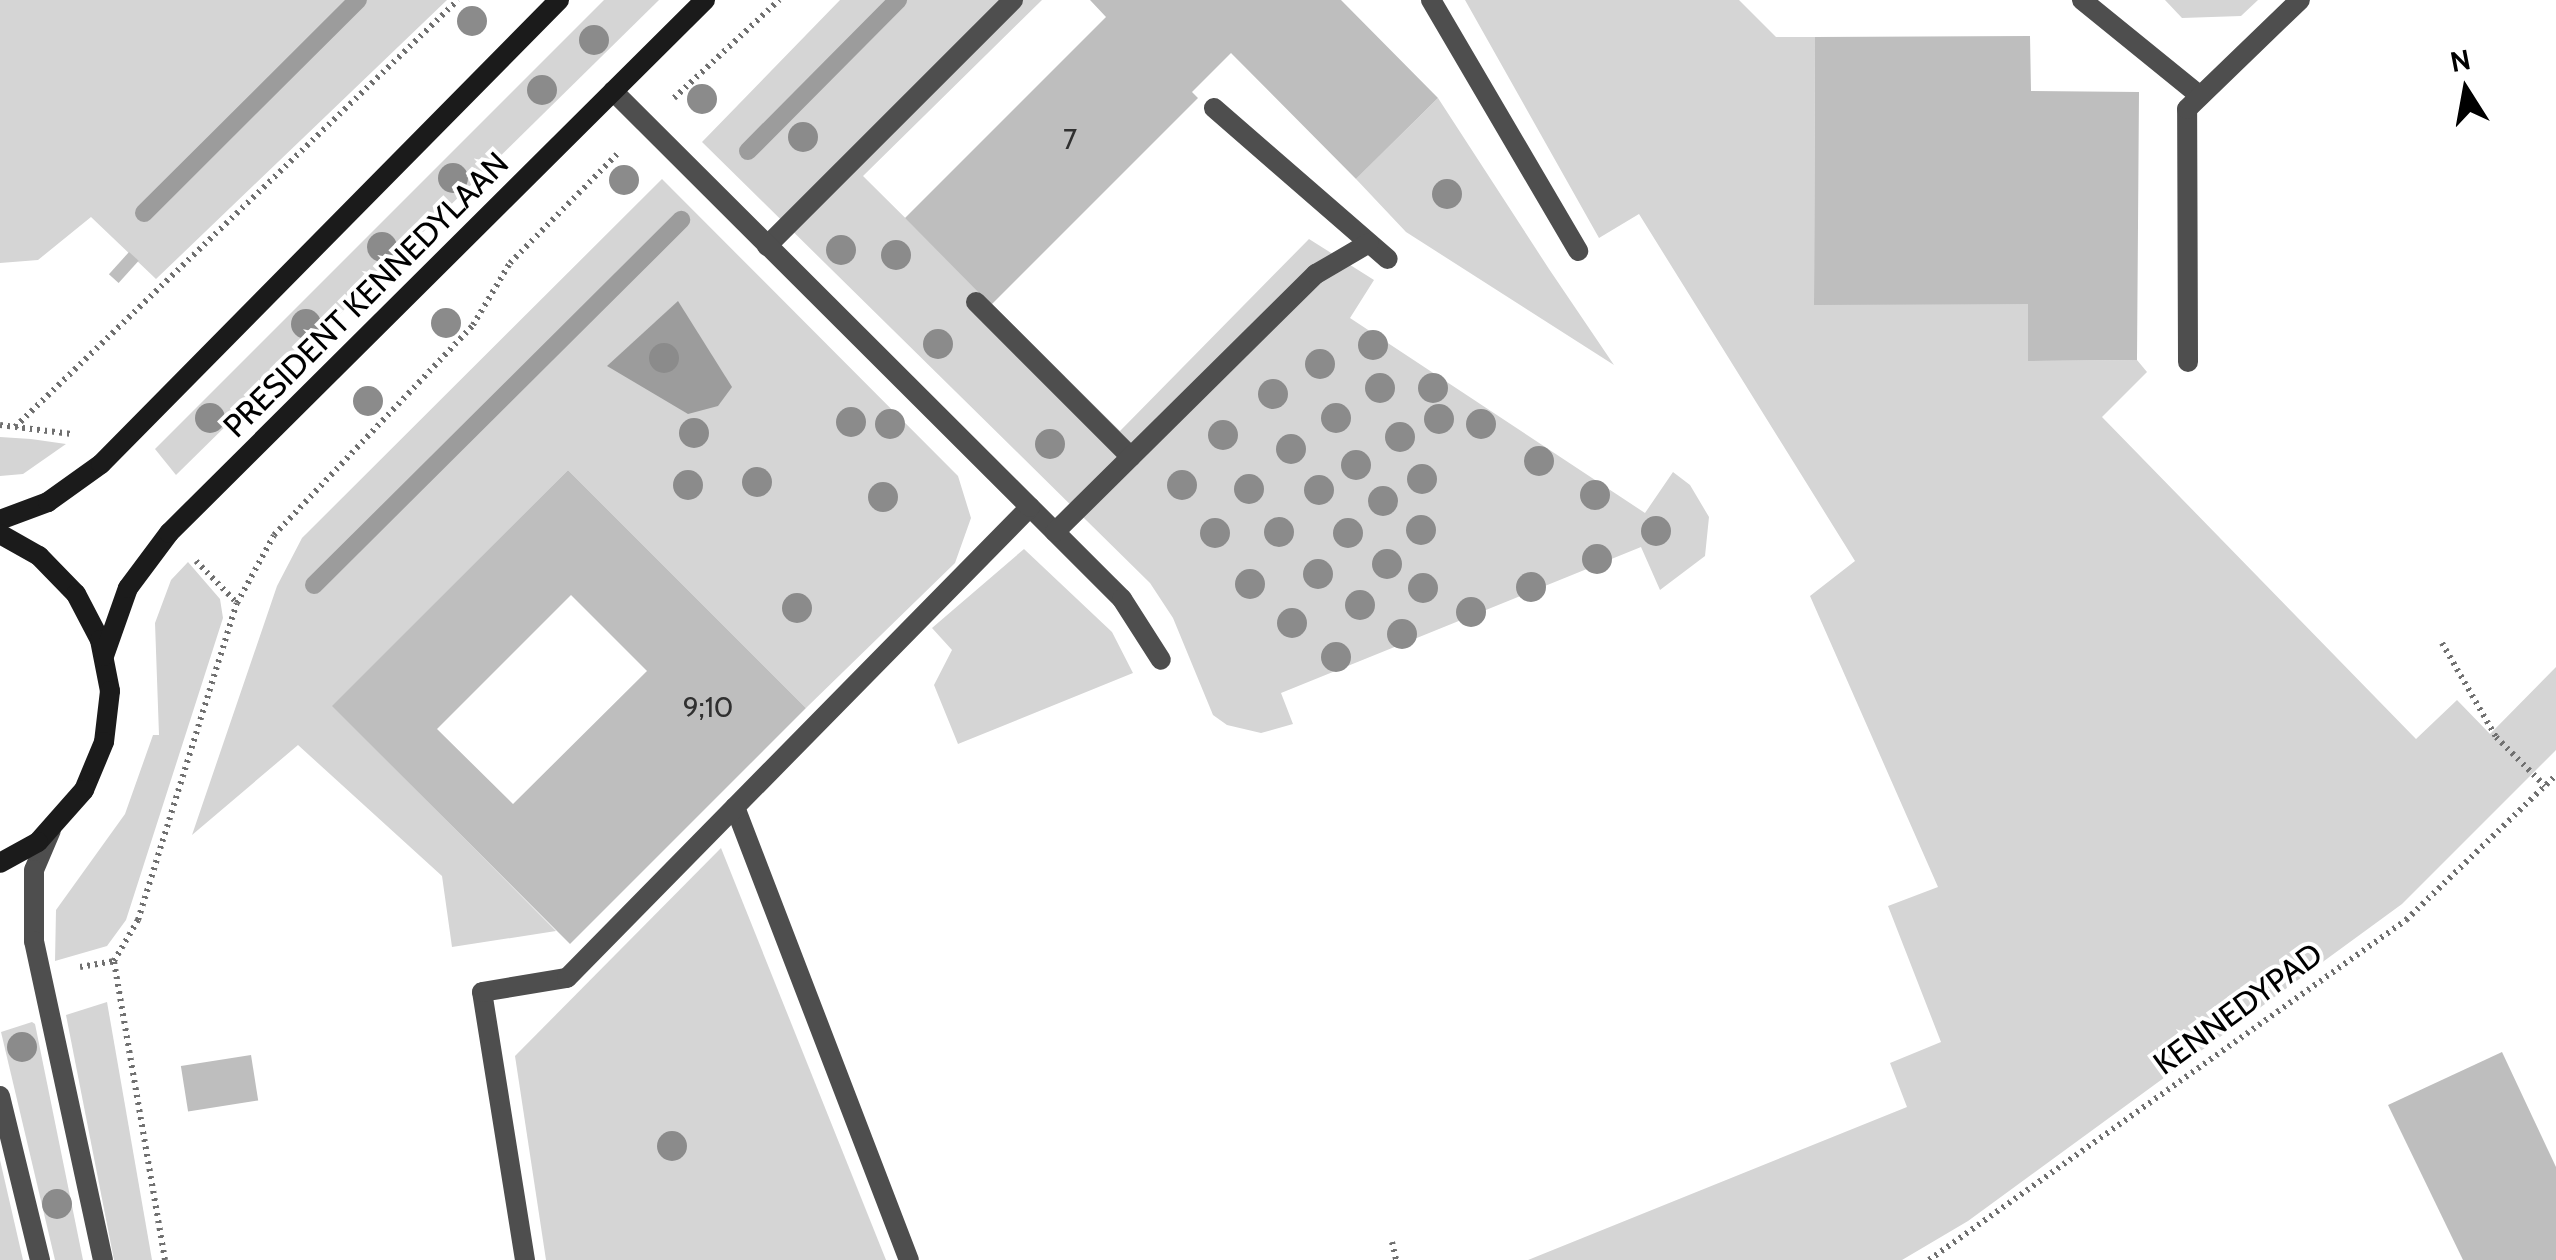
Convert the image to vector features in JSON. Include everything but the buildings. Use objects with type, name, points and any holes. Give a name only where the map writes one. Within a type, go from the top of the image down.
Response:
[{"type":"main road","points":[[0,520],[48,502],[101,464],[559,0]]},
{"type":"main road","name":"PRESIDENT KENNEDYLAAN","points":[[104,656],[128,588],[168,533],[705,0]]},
{"type":"main road","name":"PRESIDENT KENNEDYLAAN","points":[[0,534],[65,580],[104,656],[109,708],[99,760],[51,830],[0,864]]},
{"type":"street","points":[[767,246],[1013,0]]},
{"type":"street","points":[[1432,0],[1578,251]]},
{"type":"street","points":[[2082,0],[2200,96]]},
{"type":"street","points":[[2188,362],[2186,109],[2300,0]]},
{"type":"street","points":[[613,91],[1122,599],[1161,660]]},
{"type":"street","points":[[1214,108],[1388,259]]},
{"type":"street","points":[[1055,532],[1316,274],[1369,243]]},
{"type":"street","points":[[976,302],[1131,457]]},
{"type":"street","points":[[525,1260],[482,992],[567,978],[1030,507]]},
{"type":"street","points":[[735,807],[909,1260]]},
{"type":"street","points":[[51,830],[34,870],[34,941],[103,1260]]},
{"type":"street","points":[[0,1096],[40,1260]]},
{"type":"path","points":[[16,426],[458,0]]},
{"type":"path","points":[[165,1260],[114,961],[138,920],[237,603],[274,535],[473,325],[510,263],[646,125],[779,0]]},
{"type":"path","points":[[2442,643],[2496,737],[2545,786]]},
{"type":"path","name":"KENNEDYPAD","points":[[1929,1260],[2406,920],[2556,775]]},
{"type":"path","points":[[1392,1242],[1396,1260]]},
{"type":"shaded area","points":[[0,0],[447,0],[156,279],[91,217],[38,260],[0,263]]},
{"type":"shaded area","points":[[604,0],[659,0],[176,475],[155,449]]},
{"type":"shaded area","points":[[840,0],[1042,0],[863,176],[1120,431],[1309,239],[1374,280],[1350,318],[1645,513],[1673,472],[1690,485],[1709,517],[1705,556],[1660,590],[1641,547],[1281,693],[1293,724],[1261,733],[1227,725],[1213,715],[1173,618],[1150,583],[702,142]]},
{"type":"shaded area","points":[[1465,0],[1739,0],[1776,37],[1815,37],[1814,302],[2028,304],[2029,361],[2137,360],[2147,372],[2102,417],[2416,739],[2457,700],[2490,734],[2556,667],[2556,750],[2402,904],[1968,1221],[1902,1260],[1528,1260],[1907,1107],[1890,1063],[1941,1042],[1888,906],[1938,887],[1810,596],[1855,561],[1639,214],[1599,238]]},
{"type":"shaded area","points":[[2165,0],[2258,0],[2241,16],[2182,18]]},
{"type":"shaded area","points":[[1438,98],[1614,365],[1406,232],[1356,179]]},
{"type":"shaded area","points":[[662,179],[958,476],[971,518],[955,563],[806,708],[568,470],[333,706],[556,931],[452,947],[442,876],[298,745],[192,835],[277,586],[302,538]]},
{"type":"shaded area","points":[[678,301],[732,387],[718,406],[688,414],[607,366]]},
{"type":"shaded area","points":[[0,437],[66,444],[23,474],[0,476]]},
{"type":"shaded area","points":[[1024,549],[1112,632],[1133,673],[958,744],[934,685],[952,650],[932,628]]},
{"type":"shaded area","points":[[188,562],[220,599],[223,618],[126,920],[107,946],[55,961],[56,910],[125,814],[153,735],[159,735],[155,623],[171,580]]},
{"type":"shaded area","points":[[721,848],[886,1260],[546,1260],[515,1056]]},
{"type":"shaded area","points":[[107,1002],[152,1260],[114,1260],[66,1015]]},
{"type":"shaded area","points":[[32,1022],[83,1260],[55,1260],[1,1032]]},
{"type":"shaded area","points":[[0,1160],[23,1260],[0,1260]]},
{"type":"waterway","points":[[144,213],[358,0]]},
{"type":"waterway","points":[[748,151],[898,0]]},
{"type":"waterway","points":[[314,585],[681,220]]}]
